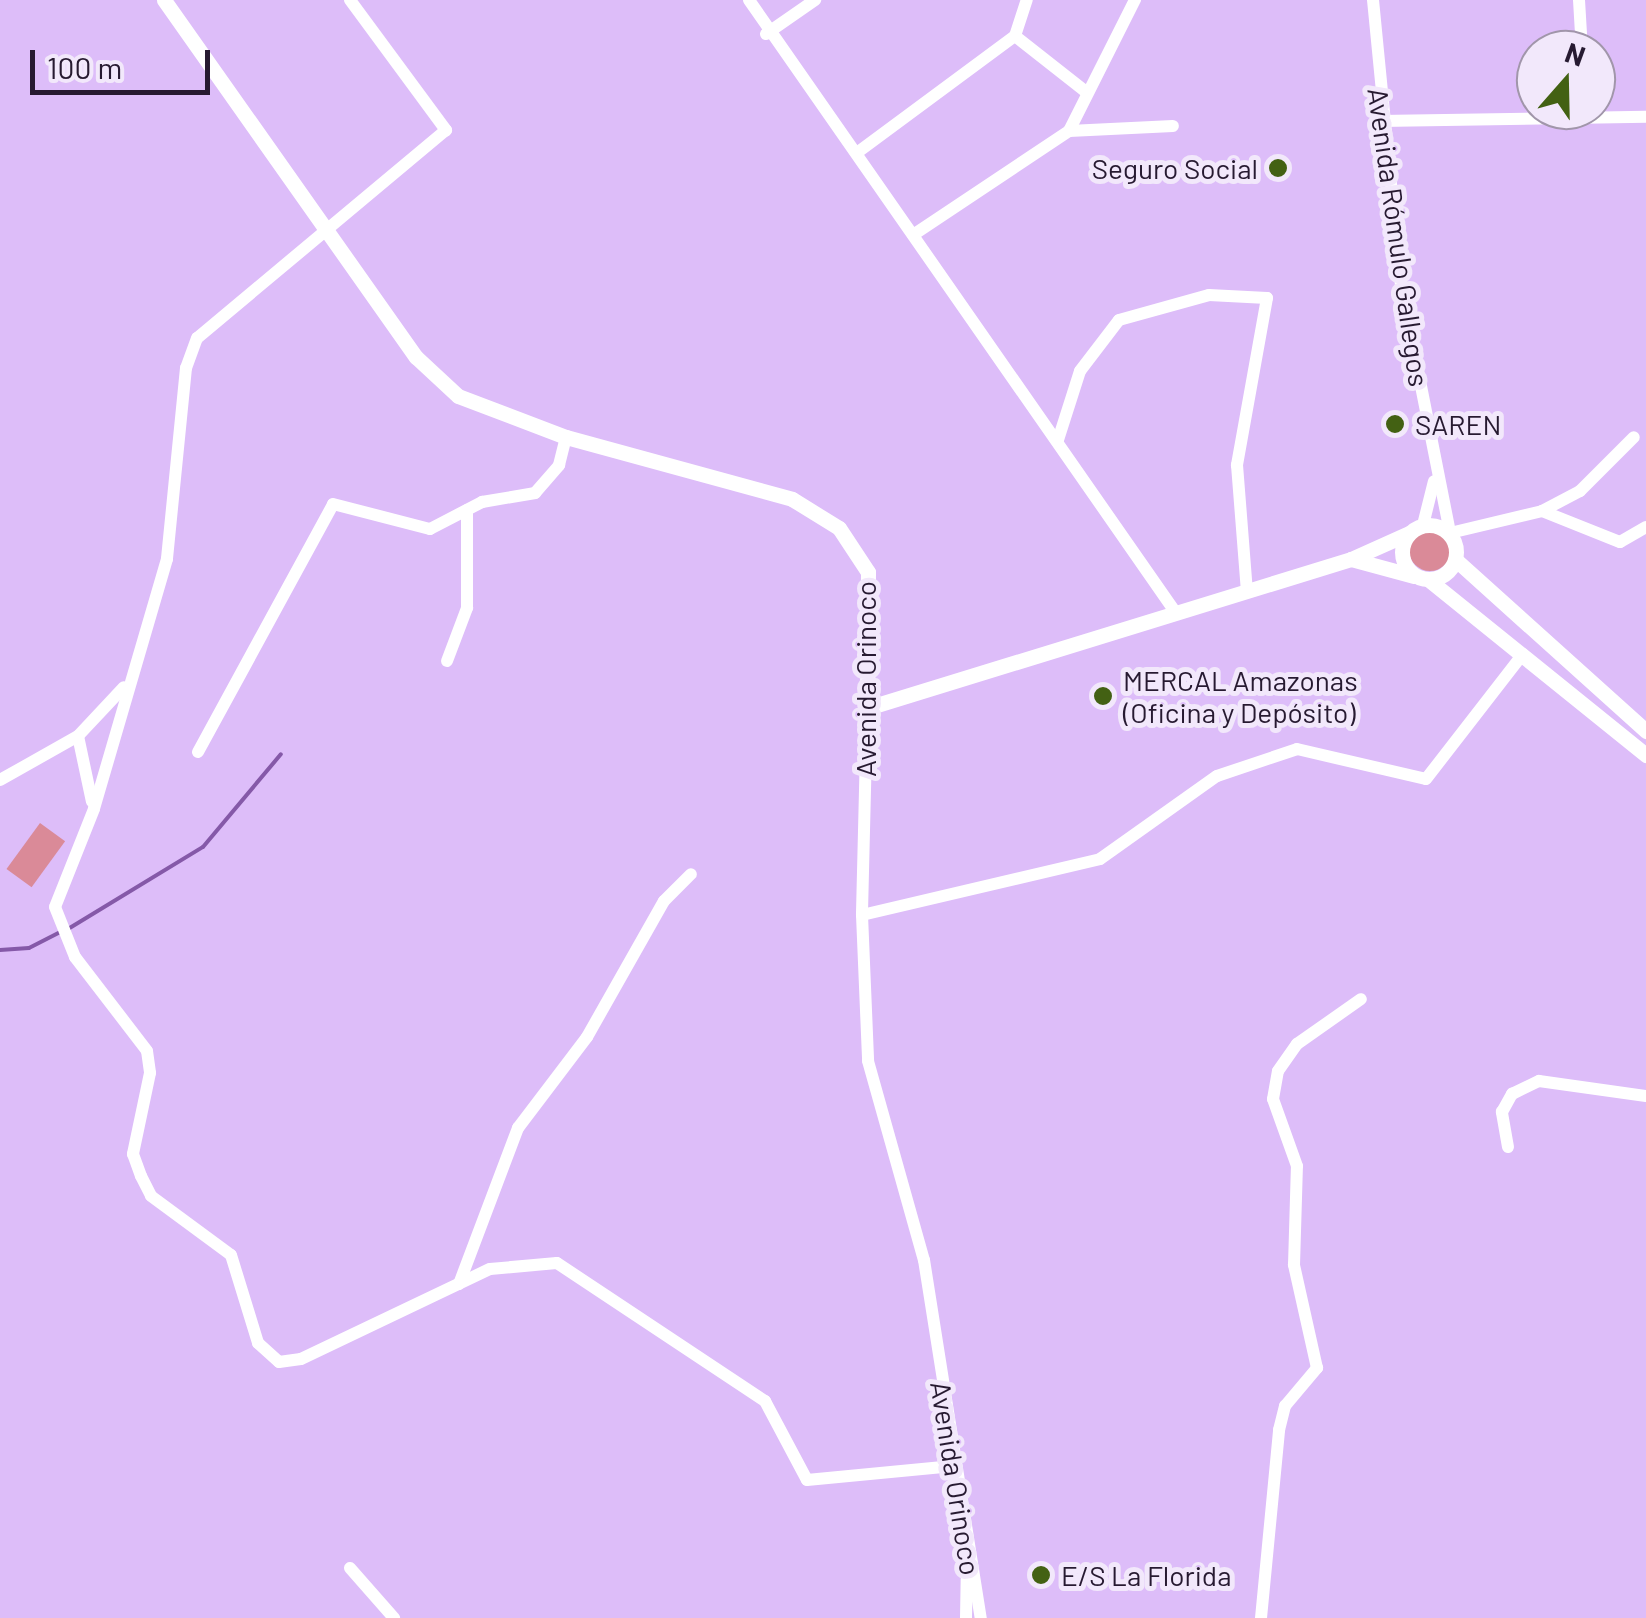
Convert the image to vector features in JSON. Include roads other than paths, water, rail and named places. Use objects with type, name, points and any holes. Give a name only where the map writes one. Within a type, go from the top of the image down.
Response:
[{"type":"main road","name":"Avenida Orinoco","points":[[164,0],[324,229],[438,380],[472,402],[566,437],[792,499],[839,528],[868,572],[867,708]]},
{"type":"main road","points":[[867,708],[1351,559],[1416,529],[1450,533],[1456,560],[1646,731]]},
{"type":"main road","points":[[1416,529],[1402,558],[1646,755]]},
{"type":"main road","points":[[1351,559],[1424,579],[1456,560]]},
{"type":"street","points":[[350,0],[446,130],[196,338],[186,368],[167,559],[126,686],[94,808],[55,907],[56,926],[147,1051],[150,1073],[133,1154],[140,1176],[151,1196],[231,1255],[267,1357],[301,1359],[459,1284],[514,1263],[556,1263],[765,1401],[807,1480],[953,1466]]},
{"type":"street","points":[[749,0],[766,34],[858,152],[1176,613]]},
{"type":"street","points":[[766,34],[814,0]]},
{"type":"street","points":[[858,152],[1015,36],[1027,0]]},
{"type":"street","points":[[1069,130],[1135,0]]},
{"type":"street","name":"Avenida Rómulo Gallegos","points":[[1372,0],[1380,122],[1435,474],[1450,533]]},
{"type":"street","points":[[1579,0],[1581,30]]},
{"type":"street","points":[[1015,36],[1085,92]]},
{"type":"street","points":[[1616,116],[1646,118]]},
{"type":"street","points":[[1380,122],[1516,117]]},
{"type":"street","points":[[913,236],[1069,130],[1173,126]]},
{"type":"street","points":[[1058,440],[1080,371],[1119,320],[1209,295],[1267,298],[1236,465],[1247,591]]},
{"type":"street","points":[[198,752],[333,504],[418,529],[467,510],[535,493],[559,465],[566,437]]},
{"type":"street","points":[[1450,533],[1542,511],[1580,491],[1634,437]]},
{"type":"street","name":"Avenida Rómulo Gallegos","points":[[1416,529],[1435,474]]},
{"type":"street","points":[[447,662],[466,608],[467,510]]},
{"type":"street","points":[[1542,511],[1620,542],[1646,527]]},
{"type":"street","points":[[862,915],[1100,860],[1217,776],[1298,749],[1426,778],[1523,654]]},
{"type":"street","points":[[0,780],[78,736],[126,686]]},
{"type":"street","name":"Avenida Orinoco","points":[[867,708],[862,915],[868,1061],[924,1260],[967,1562],[982,1614]]},
{"type":"street","points":[[78,736],[94,808]]},
{"type":"street","points":[[459,1284],[518,1128],[587,1037],[664,902],[691,874]]},
{"type":"street","points":[[1260,1618],[1278,1430],[1285,1406],[1316,1368],[1294,1265],[1297,1166],[1273,1100],[1278,1071],[1297,1044],[1361,999]]},
{"type":"street","points":[[1508,1147],[1502,1112],[1512,1094],[1540,1081],[1646,1096]]},
{"type":"street","points":[[966,1618],[967,1562]]},
{"type":"street","points":[[350,1568],[394,1618]]},
{"type":"waterway","points":[[68,929],[203,847],[281,754]]},
{"type":"waterway","points":[[0,950],[29,948],[59,933]]},
{"type":"place","name":"Seguro Social","points":[[1278,168]]},
{"type":"place","name":"SAREN","points":[[1395,424]]},
{"type":"place","name":"MERCAL Amazonas (Oficina y Depósito)","points":[[1103,696]]},
{"type":"place","name":"E/S La Florida","points":[[1041,1575]]}]
